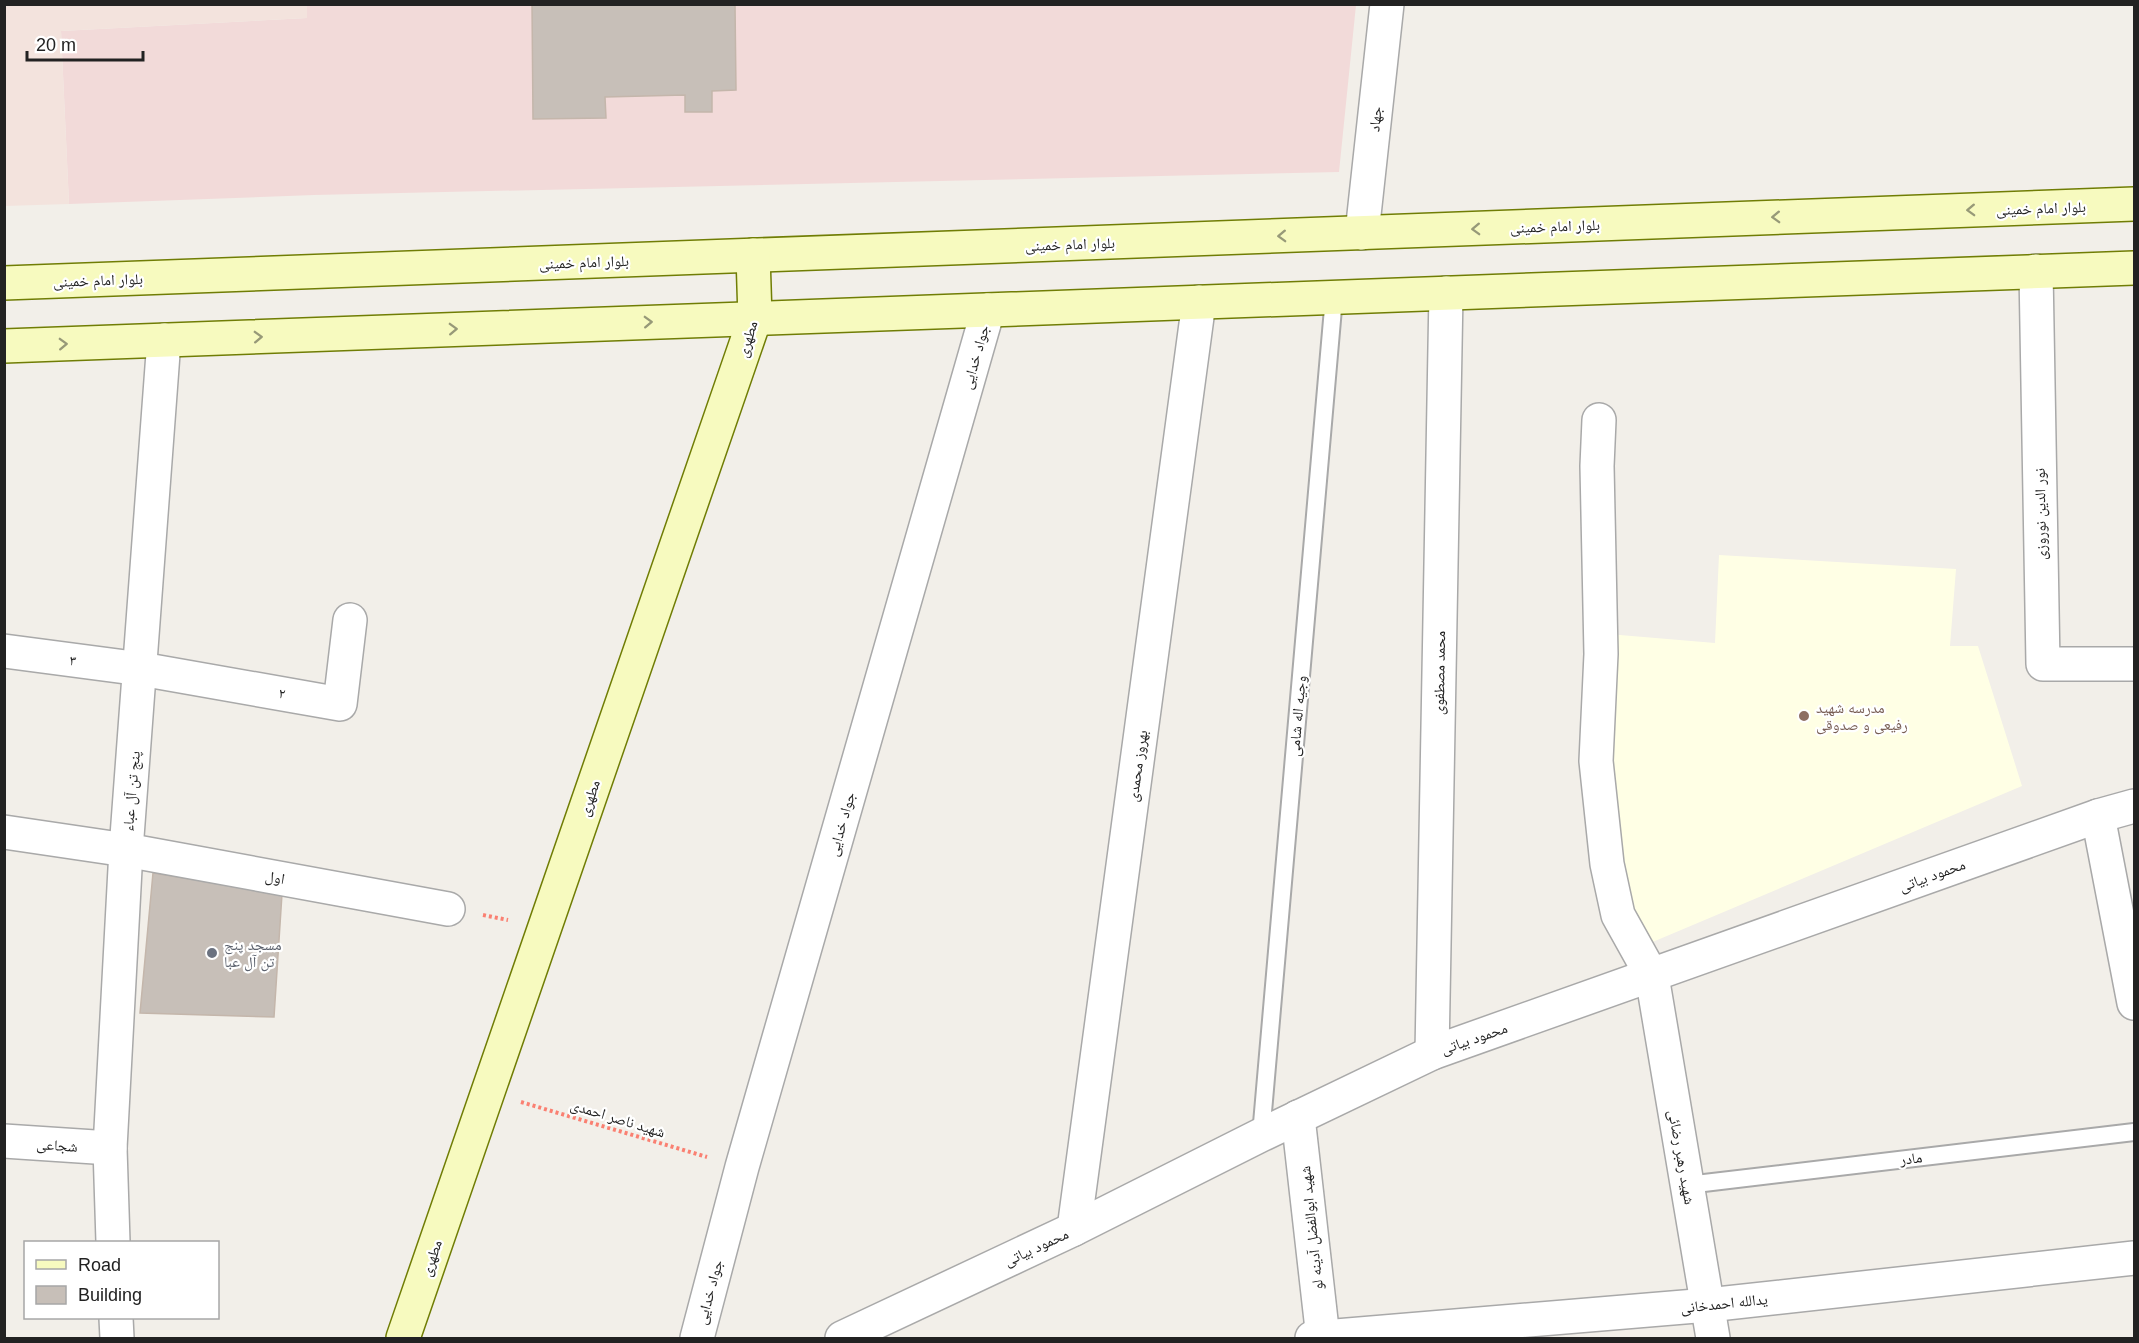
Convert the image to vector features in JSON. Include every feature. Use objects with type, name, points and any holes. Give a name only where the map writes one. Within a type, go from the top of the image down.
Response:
[{"type":"main road","name":"بلوار امام خمینی","points":[[4,283],[2134,204]]},
{"type":"main road","name":"مطهری","points":[[403,1338],[755,318],[753,255]]},
{"type":"main road","points":[[4,346],[2134,267]]},
{"type":"street","name":"جهاد","points":[[1362,233],[1387,4]]},
{"type":"street","name":"نور الدین نوروزی","points":[[2036,271],[2043,664],[2134,664]]},
{"type":"street","name":"محمد مصطفوی","points":[[1432,1053],[1446,293]]},
{"type":"street","name":"بهروز محمدی","points":[[1074,1229],[1199,302]]},
{"type":"street","name":"جواد خدایی","points":[[697,1338],[742,1167],[988,310]]},
{"type":"street","name":"پنج تن آل عباء","points":[[113,1241],[110,1148],[126,850],[164,340]]},
{"type":"street","points":[[1599,420],[1597,466],[1601,654],[1596,761],[1607,864],[1618,915],[1652,976]]},
{"type":"street","name":"۲","points":[[141,669],[340,704],[351,620]]},
{"type":"street","name":"۳","points":[[4,651],[141,669]]},
{"type":"street","name":"محمود بیاتی","points":[[842,1338],[1074,1229],[1432,1053],[2098,816],[2134,806]]},
{"type":"street","points":[[2098,816],[2134,1003]]},
{"type":"street","name":"اول","points":[[4,832],[126,850],[448,909]]},
{"type":"street","name":"شهید رهبر رضائی","points":[[1652,976],[1713,1338]]},
{"type":"street","name":"شهید ابوالفضل آدینه لو","points":[[1299,1117],[1323,1338]]},
{"type":"street","name":"شجاعی","points":[[4,1141],[110,1148]]},
{"type":"street","name":"یدالله احمدخانی","points":[[1312,1338],[1708,1305],[2134,1258]]},
{"type":"street","points":[[116,1319],[117,1338]]},
{"type":"lane","name":"وجیه اله شامی","points":[[1261,1136],[1334,297]]},
{"type":"lane","name":"مادر","points":[[1687,1185],[2134,1132]]},
{"type":"path","points":[[448,909],[545,927]]},
{"type":"path","name":"شهید ناصر احمدی","points":[[487,1092],[742,1167]]},
{"type":"shaded area","points":[[307,4],[1356,5],[1339,172],[314,195],[69,204],[61,31],[307,18]]},
{"type":"shaded area","points":[[5,5],[307,5],[307,18],[61,31],[69,204],[5,206]]},
{"type":"shaded area","name":"مدرسه شهید رفیعی و صدوقی","points":[[1719,555],[1956,569],[1950,646],[1978,646],[2022,786],[1636,949],[1609,834],[1608,634],[1715,643]]},
{"type":"building","points":[[532,4],[735,4],[736,90],[712,91],[712,112],[685,112],[685,95],[605,97],[606,118],[533,119]]},
{"type":"building","name":"مسجد پنج تن آل عبا","points":[[153,873],[282,894],[274,1017],[140,1013]]},
{"type":"place","name":"مدرسه شهید رفیعی و صدوقی","points":[[1804,716]]},
{"type":"place","name":"مسجد پنج تن آل عبا","points":[[212,953]]}]
